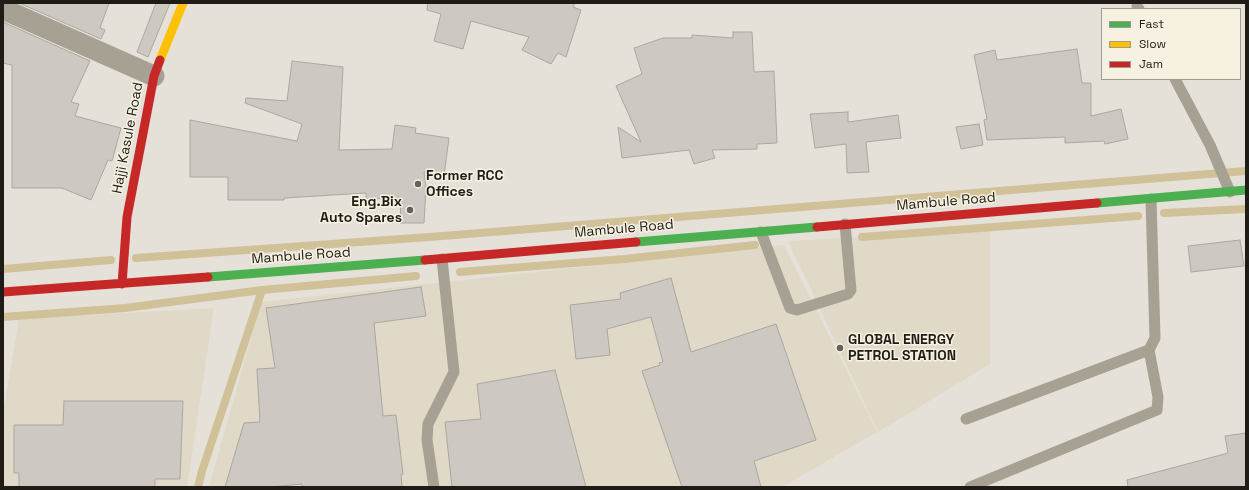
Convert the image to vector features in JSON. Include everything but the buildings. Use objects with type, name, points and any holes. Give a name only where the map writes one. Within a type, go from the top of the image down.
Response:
[{"type":"street","name":"Hajji Kasule Road","points":[[122,284],[127,217],[154,76],[183,3]]},
{"type":"street","points":[[3,9],[154,76]]},
{"type":"street","name":"Mambule Road","points":[[3,292],[442,259],[1246,190]]},
{"type":"lane","points":[[1176,80],[1210,145],[1230,192]]},
{"type":"lane","points":[[970,487],[1157,410],[1158,397],[1149,350],[1154,338],[1151,198]]},
{"type":"lane","points":[[761,232],[790,308],[797,310],[848,294],[851,290],[845,224]]},
{"type":"lane","points":[[434,487],[428,440],[428,424],[454,372],[442,259]]},
{"type":"lane","points":[[966,419],[1149,350]]},
{"type":"shaded area","points":[[990,230],[990,364],[878,432],[788,241]]},
{"type":"shaded area","points":[[784,245],[877,432],[782,487],[209,487],[261,302]]},
{"type":"shaded area","points":[[214,308],[187,487],[3,487],[3,414],[19,319]]},
{"type":"waterway","points":[[136,258],[443,236],[1246,171]]},
{"type":"waterway","points":[[1164,213],[1246,209]]},
{"type":"waterway","points":[[862,237],[1138,216]]},
{"type":"waterway","points":[[460,272],[624,259],[755,245]]},
{"type":"waterway","points":[[3,269],[111,260]]},
{"type":"waterway","points":[[198,487],[262,290],[416,276]]},
{"type":"waterway","points":[[3,317],[125,308],[262,290]]},
{"type":"traffic: fast","points":[[1097,203],[1246,190]]},
{"type":"traffic: fast","points":[[636,242],[817,227]]},
{"type":"traffic: fast","points":[[208,277],[425,260]]},
{"type":"traffic: slow","points":[[160,60],[183,3]]},
{"type":"traffic: jam","points":[[122,284],[127,217],[154,76],[160,60]]},
{"type":"traffic: jam","points":[[817,227],[1097,203]]},
{"type":"traffic: jam","points":[[425,260],[636,242]]},
{"type":"traffic: jam","points":[[3,292],[208,277]]},
{"type":"place","name":"Former RCC Offices","points":[[418,184]]},
{"type":"place","name":"Eng.Bix Auto Spares","points":[[410,210]]},
{"type":"place","name":"GLOBAL ENERGY PETROL STATION","points":[[840,348]]}]
